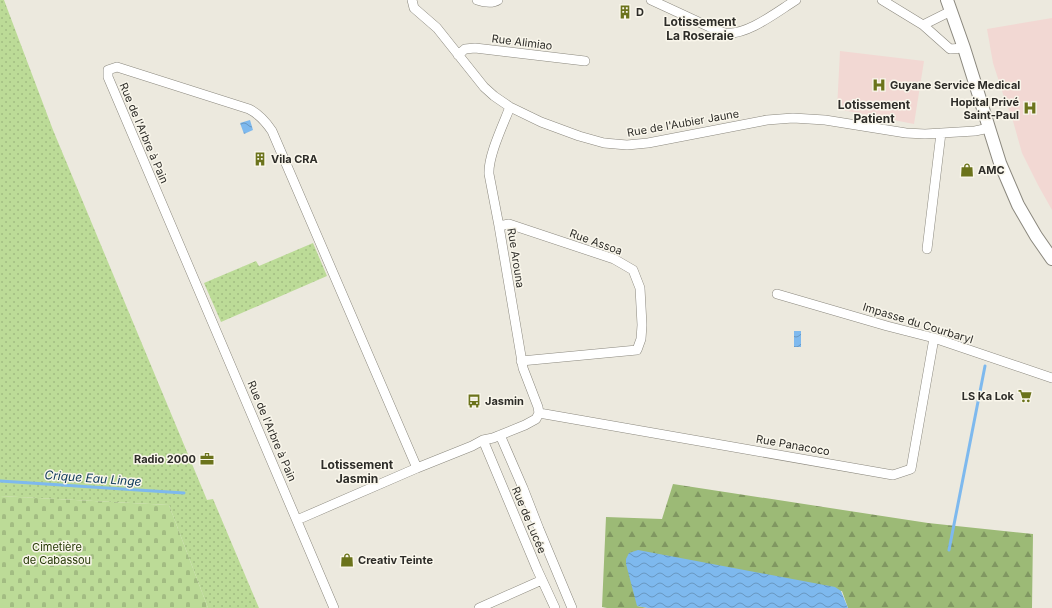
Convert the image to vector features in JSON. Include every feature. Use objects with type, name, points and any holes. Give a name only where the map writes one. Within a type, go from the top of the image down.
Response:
[{"type":"main road","points":[[949,5],[1000,163],[1018,205],[1036,236],[1052,259]]},
{"type":"street","name":"Rue de l'Aubier Jaune","points":[[412,0],[414,8],[437,28],[484,87],[510,107],[541,122],[579,136],[604,143],[628,146],[767,120],[793,118],[825,120],[906,133],[975,131],[989,128]]},
{"type":"street","points":[[477,0],[486,2],[496,2],[498,0]]},
{"type":"street","points":[[651,0],[725,33],[747,29],[796,0]]},
{"type":"street","points":[[882,0],[923,25],[950,49],[964,48]]},
{"type":"street","points":[[923,25],[949,5]]},
{"type":"street","name":"Rue Alimiao","points":[[458,55],[465,49],[475,48],[585,61]]},
{"type":"street","name":"Rue de l'Arbre à Pain","points":[[297,520],[108,77],[108,70],[116,67],[249,109],[259,115],[266,122],[272,131],[417,468]]},
{"type":"street","name":"Rue Arouna","points":[[510,107],[499,136],[489,168],[489,174],[521,361],[539,413]]},
{"type":"street","points":[[927,248],[941,133]]},
{"type":"street","name":"Rue Assoa","points":[[499,226],[509,224],[614,260],[633,270],[640,288],[642,325],[641,339],[637,350],[521,361]]},
{"type":"street","name":"Impasse du Courbaryl","points":[[777,294],[934,338],[1052,378]]},
{"type":"street","name":"Rue Panacoco","points":[[539,413],[893,475],[911,469],[934,338]]},
{"type":"street","points":[[334,608],[297,520],[483,440],[525,425],[536,419],[539,413]]},
{"type":"street","points":[[500,435],[524,488],[572,608]]},
{"type":"street","name":"Rue de Lucée","points":[[483,440],[555,608]]},
{"type":"street","points":[[479,608],[542,580]]},
{"type":"shaded area","name":"Hopital Privé Saint-Paul","points":[[1052,18],[1052,210],[1022,153],[1013,121],[993,63],[987,29]]},
{"type":"shaded area","name":"Guyane Service Medical","points":[[840,51],[924,61],[914,124],[837,109]]},
{"type":"green space","points":[[0,0],[4,0],[53,130],[207,500],[213,499],[259,608],[208,608],[169,505],[0,496]]},
{"type":"green space","points":[[313,243],[327,276],[221,322],[204,283],[256,261],[259,266]]},
{"type":"green space","points":[[673,484],[928,523],[1033,534],[1032,608],[848,608],[842,591],[637,606],[648,608],[602,607],[606,517],[662,519]]},
{"type":"green space","name":"Cimetière de Cabassou","points":[[0,496],[169,505],[208,608],[0,608]]},
{"type":"water","points":[[250,120],[253,130],[244,134],[240,123]]},
{"type":"water","points":[[794,331],[801,331],[801,347],[794,347]]},
{"type":"water","points":[[638,550],[835,587],[841,591],[848,608],[648,608],[637,606],[626,559],[629,553]]},
{"type":"waterway","points":[[949,550],[985,366]]},
{"type":"waterway","name":"Crique Eau Linge","points":[[0,481],[184,493]]},
{"type":"place","name":"D","points":[[625,12]]},
{"type":"place","name":"Guyane Service Medical","points":[[879,85]]},
{"type":"place","name":"Hopital Privé Saint-Paul","points":[[1030,108]]},
{"type":"place","name":"Vila CRA","points":[[260,159]]},
{"type":"place","name":"AMC","points":[[967,170]]},
{"type":"place","name":"LS Ka Lok","points":[[1025,396]]},
{"type":"place","name":"Jasmin","points":[[474,401]]},
{"type":"place","name":"Radio 2000","points":[[207,459]]},
{"type":"place","name":"Creativ Teinte","points":[[347,560]]},
{"type":"district","name":"Lotissement La Roseraie","points":[[700,28]]},
{"type":"district","name":"Lotissement Patient","points":[[874,111]]},
{"type":"district","name":"Lotissement Jasmin","points":[[357,471]]}]
